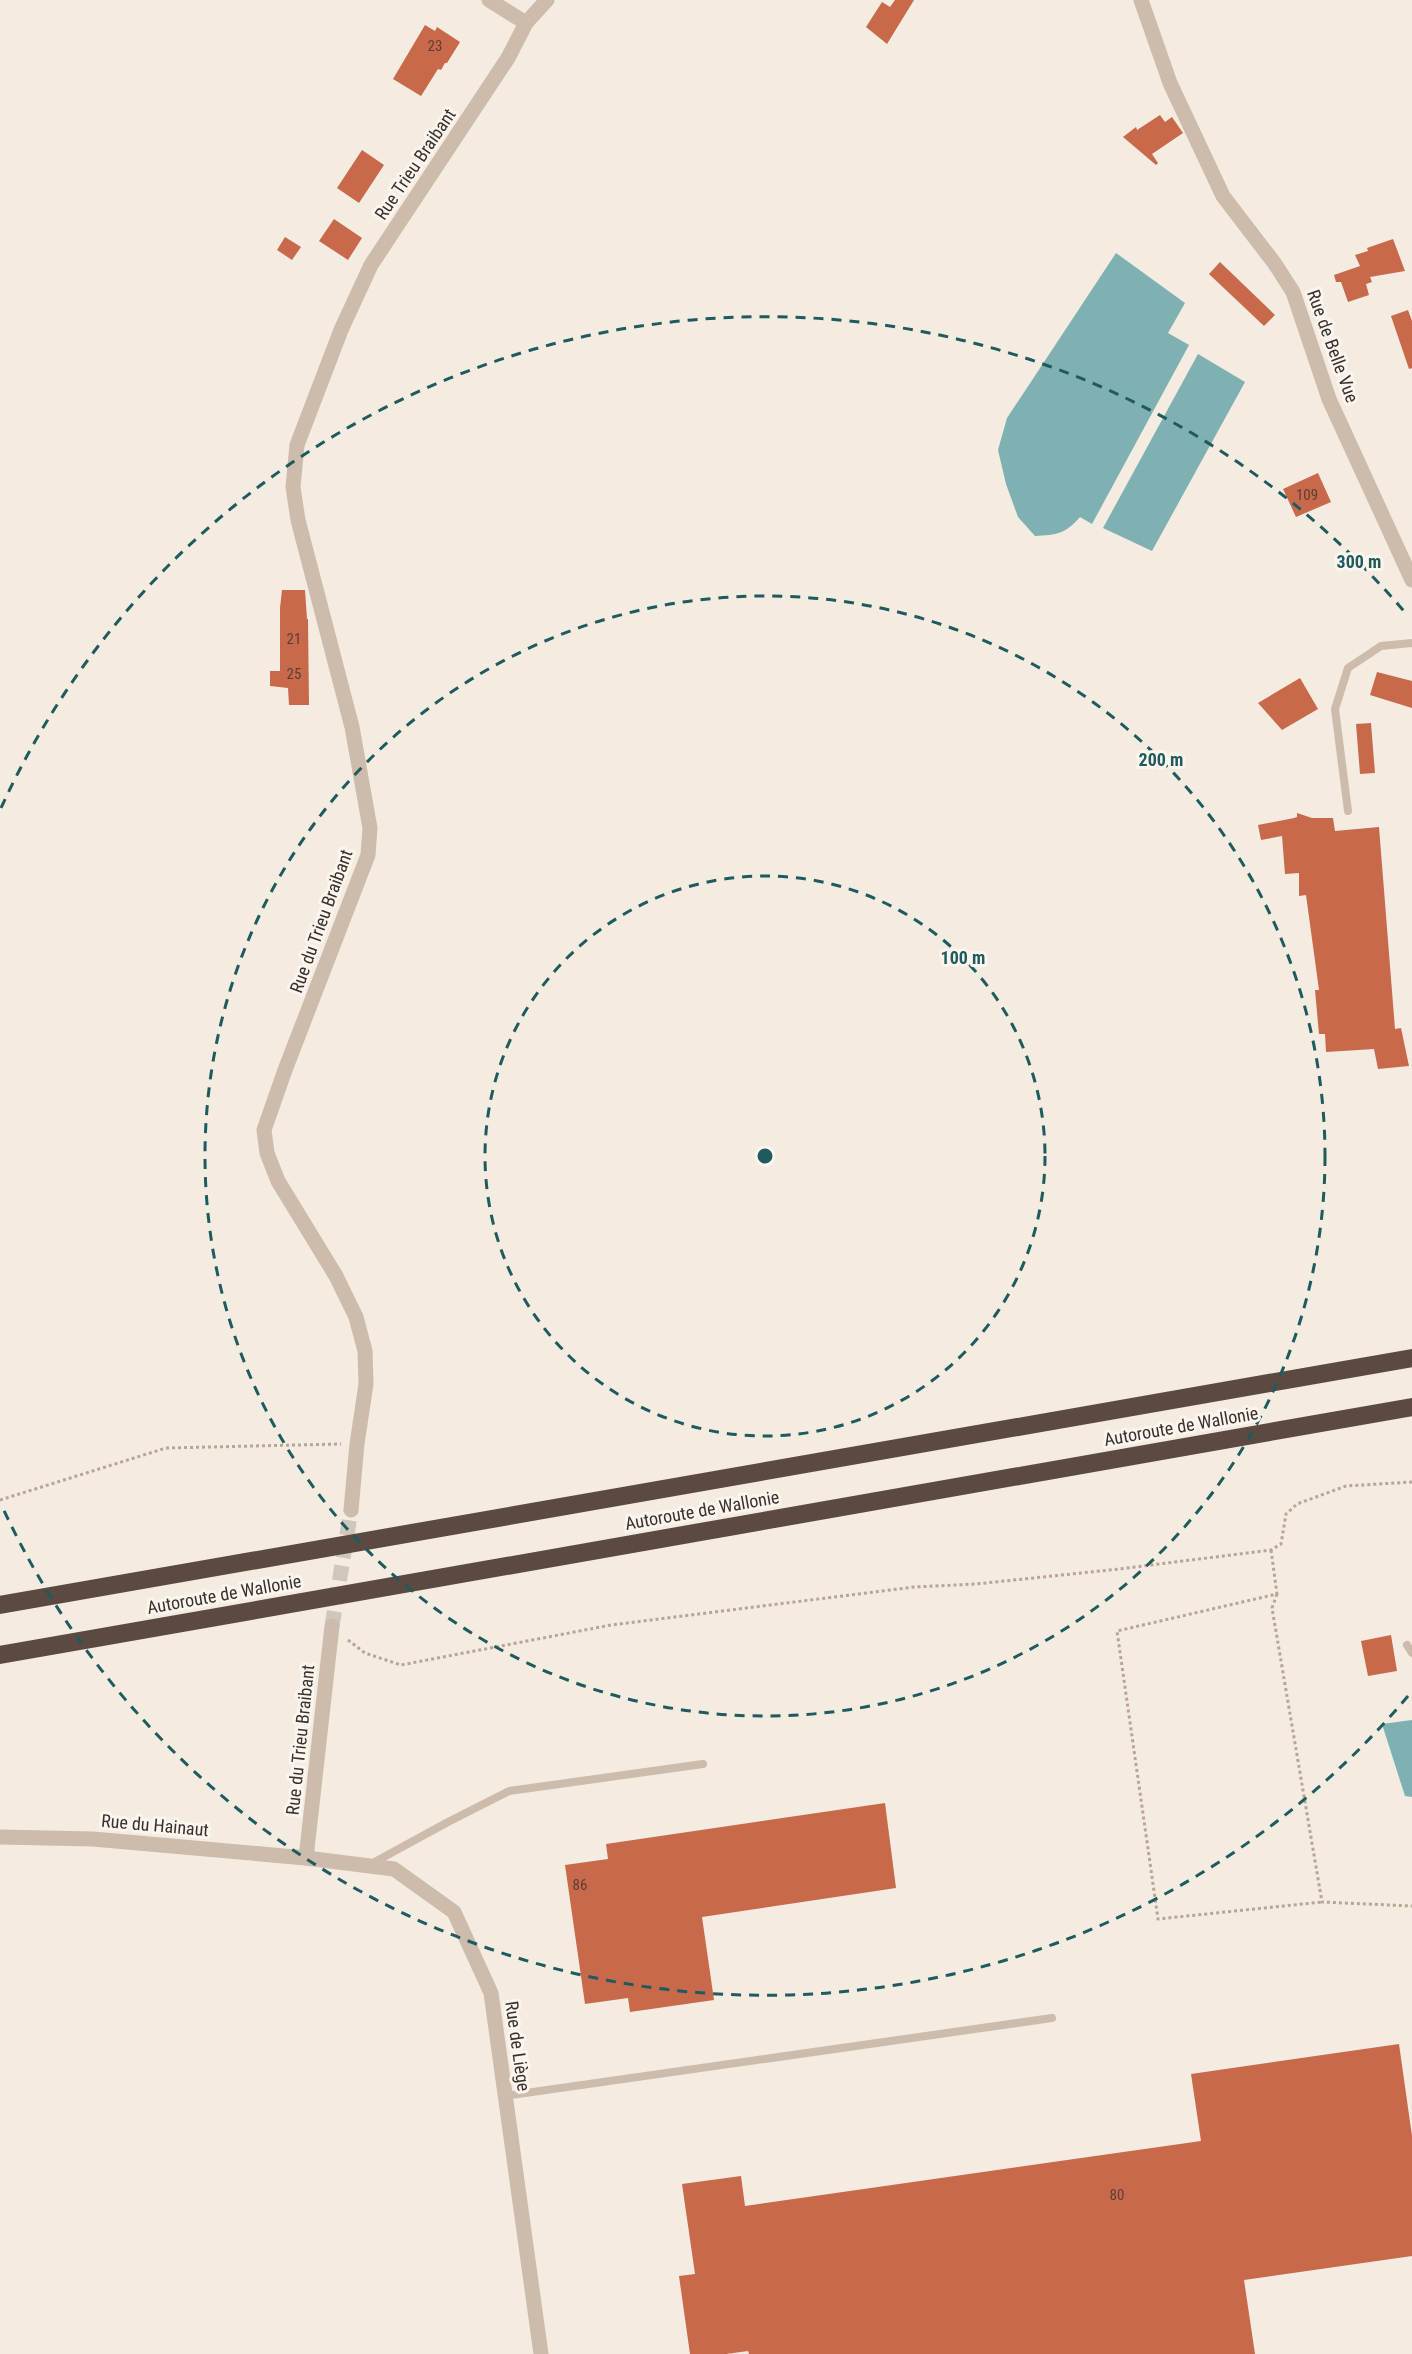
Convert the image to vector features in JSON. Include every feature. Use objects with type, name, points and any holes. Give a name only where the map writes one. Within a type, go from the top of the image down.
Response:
[{"type":"highway","name":"Autoroute de Wallonie","points":[[0,1605],[1412,1358]]},
{"type":"highway","name":"Autoroute de Wallonie","points":[[0,1655],[1412,1407]]},
{"type":"street","points":[[489,0],[526,23]]},
{"type":"street","name":"Rue Trieu Braibant","points":[[341,330],[371,265],[508,58],[526,23],[547,0]]},
{"type":"street","name":"Rue de Belle Vue","points":[[1141,0],[1167,72],[1205,162],[1223,196],[1275,264],[1293,292],[1329,399],[1412,580]]},
{"type":"street","name":"Rue du Trieu Braibant","points":[[341,330],[297,445],[293,487],[298,520],[352,727],[370,828],[368,855],[285,1070],[264,1131],[267,1154],[278,1181],[330,1266],[356,1317],[364,1351],[366,1384],[357,1444],[351,1510]]},
{"type":"street","name":"Rue du Trieu Braibant","points":[[306,1858],[332,1631]]},
{"type":"street","name":"Rue du Hainaut","points":[[0,1837],[93,1839],[306,1858]]},
{"type":"street","name":"Rue de Liège","points":[[306,1858],[394,1869],[454,1912],[491,1993],[541,2354]]},
{"type":"lane","points":[[1348,811],[1335,709],[1348,668],[1382,646],[1412,644]]},
{"type":"lane","points":[[368,1866],[448,1821],[509,1791],[703,1764]]},
{"type":"lane","points":[[505,2096],[1052,2018]]},
{"type":"path","points":[[0,1500],[166,1448],[357,1444]]},
{"type":"path","points":[[332,1631],[349,1640],[365,1653],[401,1665],[611,1625],[914,1587],[976,1584],[1271,1550],[1281,1544],[1286,1514],[1297,1504],[1346,1486],[1412,1482]]},
{"type":"path","points":[[1271,1550],[1277,1594],[1272,1608],[1322,1902]]},
{"type":"path","points":[[1277,1594],[1117,1631],[1158,1920],[1322,1902],[1412,1906]]},
{"type":"water","points":[[1116,253],[1185,303],[1168,333],[1189,345],[1092,524],[1080,517],[1060,533],[1035,536],[1018,517],[1006,484],[998,450],[1007,418]]},
{"type":"water","points":[[1198,354],[1245,382],[1152,551],[1103,528]]},
{"type":"water","points":[[1412,1720],[1412,1797],[1405,1796],[1382,1724]]},
{"type":"building","points":[[895,0],[914,0],[887,44],[866,27],[882,2],[890,7]]},
{"type":"building","points":[[425,25],[435,31],[437,27],[460,42],[447,63],[441,70],[438,69],[421,96],[393,79]]},
{"type":"building","points":[[1160,115],[1165,122],[1172,117],[1183,133],[1152,154],[1158,163],[1156,165],[1123,137],[1136,127],[1137,130]]},
{"type":"building","points":[[362,150],[384,165],[359,203],[337,188]]},
{"type":"building","points":[[334,219],[362,238],[348,260],[319,241]]},
{"type":"building","points":[[285,237],[301,247],[292,260],[277,250]]},
{"type":"building","points":[[1393,239],[1405,271],[1370,277],[1372,282],[1366,284],[1369,295],[1348,302],[1341,282],[1336,282],[1334,275],[1360,266],[1355,255]]},
{"type":"building","points":[[1220,262],[1275,315],[1264,326],[1209,274]]},
{"type":"building","points":[[1408,310],[1412,321],[1412,368],[1409,369],[1391,316]]},
{"type":"building","points":[[1318,473],[1331,502],[1296,517],[1283,489]]},
{"type":"building","points":[[282,590],[305,590],[308,619],[309,705],[289,705],[288,688],[270,686],[270,671],[280,671]]},
{"type":"building","points":[[1377,672],[1412,681],[1412,708],[1370,695]]},
{"type":"building","points":[[1300,678],[1318,709],[1282,730],[1258,703]]},
{"type":"building","points":[[1371,723],[1375,773],[1360,774],[1356,724]]},
{"type":"building","points":[[1297,813],[1312,818],[1333,818],[1335,831],[1379,827],[1395,1029],[1401,1028],[1409,1066],[1378,1069],[1374,1049],[1326,1052],[1325,1034],[1319,1034],[1315,990],[1319,990],[1306,895],[1299,896],[1299,873],[1285,874],[1282,836],[1261,840],[1258,825],[1294,818],[1297,817]]},
{"type":"building","points":[[1391,1635],[1397,1671],[1368,1676],[1361,1641]]},
{"type":"building","points":[[885,1803],[896,1888],[702,1917],[714,2000],[630,2012],[628,1998],[585,2004],[565,1865],[608,1859],[606,1844]]},
{"type":"building","points":[[1399,2044],[1412,2136],[1412,2256],[1244,2280],[1255,2354],[749,2354],[748,2351],[726,2354],[690,2354],[679,2276],[695,2274],[682,2184],[741,2176],[745,2206],[1201,2141],[1191,2074]]},
{"type":"tunnel","points":[[332,1626],[351,1510]]}]
